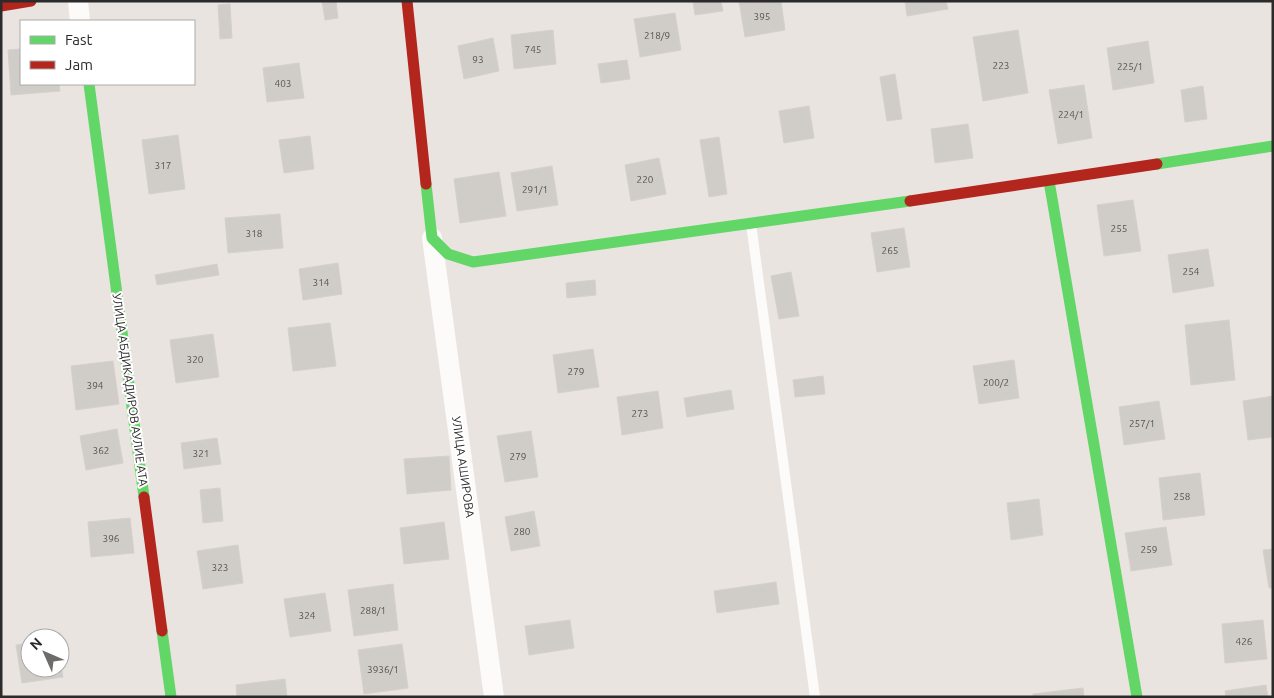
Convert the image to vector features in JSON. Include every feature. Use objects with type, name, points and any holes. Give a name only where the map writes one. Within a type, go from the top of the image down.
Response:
[{"type":"street","points":[[1,6],[31,1]]},
{"type":"street","points":[[78,1],[80,20]]},
{"type":"street","points":[[407,1],[432,238],[448,254],[473,262],[1049,181],[1273,146]]},
{"type":"street","name":"УЛИЦА АБДИКАДИРОВ АУЛИЕ АТА","points":[[89,85],[171,697]]},
{"type":"street","points":[[1049,181],[1137,697]]},
{"type":"street","name":"УЛИЦА АШИРОВА","points":[[432,238],[494,697]]},
{"type":"lane","points":[[751,223],[815,697]]},
{"type":"building","points":[[322,1],[336,1],[338,18],[325,20]]},
{"type":"building","points":[[693,1],[721,1],[723,11],[695,15]]},
{"type":"building","points":[[739,1],[781,1],[785,30],[745,37]]},
{"type":"building","points":[[905,1],[946,1],[948,9],[907,16]]},
{"type":"building","points":[[230,4],[232,38],[220,39],[218,5]]},
{"type":"building","points":[[675,13],[681,50],[640,57],[634,19]]},
{"type":"building","points":[[553,30],[556,64],[514,69],[511,35]]},
{"type":"building","points":[[1018,30],[1028,93],[983,101],[973,37]]},
{"type":"building","points":[[493,38],[499,71],[464,79],[458,46]]},
{"type":"building","points":[[1148,41],[1154,83],[1113,90],[1107,48]]},
{"type":"building","points":[[20,49],[20,85],[59,85],[60,91],[11,95],[8,50]]},
{"type":"building","points":[[627,60],[630,79],[601,83],[598,64]]},
{"type":"building","points":[[299,63],[304,98],[267,102],[263,68]]},
{"type":"building","points":[[895,74],[902,119],[887,121],[880,77]]},
{"type":"building","points":[[1084,85],[1092,138],[1058,144],[1049,90]]},
{"type":"building","points":[[1203,86],[1207,119],[1185,122],[1181,90]]},
{"type":"building","points":[[809,106],[814,138],[784,143],[779,111]]},
{"type":"building","points":[[968,124],[973,158],[935,163],[931,129]]},
{"type":"building","points":[[178,135],[185,189],[149,194],[142,140]]},
{"type":"building","points":[[310,136],[314,169],[284,173],[279,140]]},
{"type":"building","points":[[719,137],[727,194],[709,197],[700,140]]},
{"type":"building","points":[[659,158],[666,194],[631,201],[625,165]]},
{"type":"building","points":[[552,166],[558,205],[517,211],[511,173]]},
{"type":"building","points":[[499,172],[506,216],[460,223],[454,179]]},
{"type":"building","points":[[1133,200],[1141,251],[1104,256],[1097,205]]},
{"type":"building","points":[[280,214],[283,248],[228,253],[225,218]]},
{"type":"building","points":[[904,228],[910,267],[877,272],[871,233]]},
{"type":"building","points":[[1208,249],[1214,286],[1173,293],[1168,255]]},
{"type":"building","points":[[338,263],[342,294],[303,300],[299,269]]},
{"type":"building","points":[[217,264],[219,275],[157,285],[155,275]]},
{"type":"building","points":[[791,272],[799,316],[779,319],[771,276]]},
{"type":"building","points":[[595,280],[596,295],[567,298],[566,283]]},
{"type":"building","points":[[1229,320],[1235,380],[1191,385],[1185,325]]},
{"type":"building","points":[[330,323],[336,366],[293,371],[288,328]]},
{"type":"building","points":[[213,334],[219,377],[176,383],[170,340]]},
{"type":"building","points":[[593,349],[599,387],[558,393],[553,355]]},
{"type":"building","points":[[1014,360],[1019,398],[979,404],[973,366]]},
{"type":"building","points":[[113,361],[119,404],[76,410],[71,366]]},
{"type":"building","points":[[823,376],[825,394],[795,397],[793,380]]},
{"type":"building","points":[[731,390],[734,409],[687,417],[684,398]]},
{"type":"building","points":[[658,391],[663,428],[622,435],[617,397]]},
{"type":"building","points":[[1273,396],[1273,437],[1248,440],[1243,401]]},
{"type":"building","points":[[1159,401],[1165,439],[1124,445],[1119,407]]},
{"type":"building","points":[[117,429],[123,463],[86,470],[80,436]]},
{"type":"building","points":[[531,431],[538,477],[505,482],[497,436]]},
{"type":"building","points":[[217,438],[221,464],[184,469],[181,443]]},
{"type":"building","points":[[449,456],[451,490],[407,494],[404,459]]},
{"type":"building","points":[[1200,473],[1205,515],[1163,520],[1159,478]]},
{"type":"building","points":[[220,488],[223,521],[203,523],[200,490]]},
{"type":"building","points":[[1039,499],[1043,535],[1011,540],[1007,503]]},
{"type":"building","points":[[534,511],[540,546],[511,551],[505,517]]},
{"type":"building","points":[[130,518],[134,553],[91,557],[88,522]]},
{"type":"building","points":[[444,522],[449,559],[404,564],[400,528]]},
{"type":"building","points":[[1166,527],[1172,565],[1131,571],[1125,533]]},
{"type":"building","points":[[238,545],[243,583],[203,589],[197,551]]},
{"type":"building","points":[[1273,549],[1273,588],[1269,588],[1263,550]]},
{"type":"building","points":[[776,582],[779,604],[717,613],[714,591]]},
{"type":"building","points":[[393,584],[398,630],[354,636],[348,590]]},
{"type":"building","points":[[325,593],[331,631],[290,637],[284,599]]},
{"type":"building","points":[[570,620],[574,648],[529,655],[525,626]]},
{"type":"building","points":[[1263,620],[1267,659],[1225,663],[1222,624]]},
{"type":"building","points":[[20,644],[20,670],[16,645]]},
{"type":"building","points":[[402,644],[408,688],[364,694],[358,650]]},
{"type":"building","points":[[21,678],[56,678],[22,683]]},
{"type":"building","points":[[285,679],[287,697],[237,697],[236,685]]},
{"type":"building","points":[[1266,685],[1268,697],[1226,697],[1225,691]]},
{"type":"building","points":[[1083,688],[1084,697],[1033,697],[1033,694]]},
{"type":"traffic: fast","points":[[89,85],[144,497]]},
{"type":"traffic: fast","points":[[1157,164],[1273,146]]},
{"type":"traffic: fast","points":[[1049,181],[1137,697]]},
{"type":"traffic: fast","points":[[426,184],[432,238],[448,254],[473,262],[910,201]]},
{"type":"traffic: fast","points":[[162,631],[171,697]]},
{"type":"traffic: jam","points":[[1,6],[31,1]]},
{"type":"traffic: jam","points":[[407,1],[426,184]]},
{"type":"traffic: jam","points":[[910,201],[1157,164]]},
{"type":"traffic: jam","points":[[144,497],[162,631]]}]
